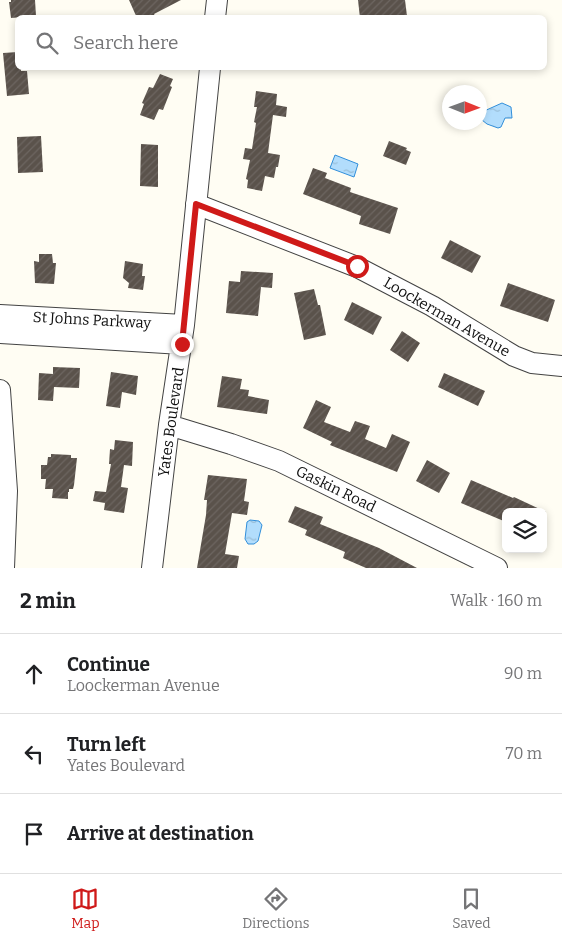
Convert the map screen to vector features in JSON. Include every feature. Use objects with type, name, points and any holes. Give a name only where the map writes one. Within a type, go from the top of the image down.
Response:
[{"type":"street","points":[[215,15],[217,0]]},
{"type":"street","name":"Yates Boulevard","points":[[152,568],[169,424],[183,334],[210,70]]},
{"type":"street","name":"Loockerman Avenue","points":[[196,204],[357,266],[432,306],[514,356],[532,363],[562,366]]},
{"type":"street","name":"St Johns Parkway","points":[[0,315],[183,334]]},
{"type":"street","name":"St Johns Parkway","points":[[0,333],[183,334]]},
{"type":"street","points":[[0,390],[8,491],[4,568]]},
{"type":"street","name":"Gaskin Road","points":[[169,424],[231,444],[286,465],[497,568]]},
{"type":"water","points":[[502,103],[511,107],[512,118],[505,118],[501,127],[498,128],[487,124],[487,110]]},
{"type":"water","points":[[335,155],[358,164],[354,177],[330,168]]},
{"type":"water","points":[[250,520],[259,521],[262,525],[258,541],[254,544],[248,544],[245,539],[247,522]]},
{"type":"building","points":[[11,0],[35,0],[36,15],[15,15],[15,18],[11,18],[9,2]]},
{"type":"building","points":[[129,0],[181,0],[154,15],[136,15]]},
{"type":"building","points":[[358,0],[405,0],[407,15],[360,15]]},
{"type":"building","points":[[15,52],[15,70],[27,71],[29,94],[7,96],[3,53]]},
{"type":"building","points":[[160,74],[173,79],[170,86],[172,87],[163,110],[159,109],[154,120],[140,115],[144,104],[142,103],[149,87],[153,88]]},
{"type":"building","points":[[256,91],[277,94],[276,105],[287,107],[286,117],[273,115],[268,153],[280,155],[274,178],[265,176],[262,191],[247,188],[248,180],[246,179],[250,160],[243,159],[245,148],[252,149],[256,123],[254,122],[257,107],[254,107]]},
{"type":"building","points":[[41,136],[43,172],[18,173],[17,137]]},
{"type":"building","points":[[389,141],[407,148],[406,150],[411,152],[406,165],[383,156]]},
{"type":"building","points":[[141,144],[158,145],[158,187],[140,186]]},
{"type":"building","points":[[313,168],[327,173],[325,178],[351,188],[350,192],[398,208],[390,234],[359,224],[361,216],[303,194]]},
{"type":"building","points":[[450,240],[481,256],[472,273],[441,258]]},
{"type":"building","points":[[39,254],[52,254],[53,263],[56,263],[54,284],[35,283],[34,261],[39,262]]},
{"type":"building","points":[[125,261],[143,264],[142,276],[145,276],[143,290],[128,288],[129,283],[123,278]]},
{"type":"building","points":[[241,271],[273,273],[272,288],[261,287],[258,316],[226,313],[229,281],[240,282]]},
{"type":"building","points":[[508,283],[555,300],[548,322],[500,306]]},
{"type":"building","points":[[314,289],[318,305],[320,305],[326,335],[304,340],[294,293]]},
{"type":"building","points":[[352,302],[382,317],[373,335],[344,320]]},
{"type":"building","points":[[402,331],[420,343],[408,362],[390,350]]},
{"type":"building","points":[[53,367],[80,368],[79,388],[54,387],[53,401],[38,400],[39,373],[53,374]]},
{"type":"building","points":[[111,372],[138,376],[136,395],[122,392],[120,408],[106,406]]},
{"type":"building","points":[[444,373],[485,391],[478,406],[438,387]]},
{"type":"building","points":[[222,376],[242,379],[240,389],[249,390],[248,396],[269,400],[267,414],[217,407]]},
{"type":"building","points":[[316,400],[331,407],[324,422],[350,432],[355,421],[370,426],[365,439],[386,448],[392,434],[410,442],[397,472],[330,445],[332,442],[303,428]]},
{"type":"building","points":[[115,440],[133,442],[132,466],[124,465],[121,487],[128,488],[124,513],[104,510],[105,503],[93,501],[95,491],[106,492],[111,464],[109,464],[110,449],[114,450]]},
{"type":"building","points":[[51,454],[71,455],[71,458],[77,458],[74,485],[73,489],[69,489],[68,499],[52,498],[53,489],[45,489],[46,479],[41,479],[41,465],[47,465],[48,457],[51,457]]},
{"type":"building","points":[[427,460],[450,473],[439,493],[416,481]]},
{"type":"building","points":[[208,475],[247,479],[244,501],[249,502],[247,515],[232,513],[225,554],[239,556],[237,568],[197,568],[206,515],[207,500],[204,500]]},
{"type":"building","points":[[471,480],[537,508],[502,508],[502,520],[461,503]]},
{"type":"building","points":[[295,506],[323,517],[320,524],[379,548],[417,568],[366,568],[343,558],[345,552],[305,535],[307,530],[288,522]]},
{"type":"route","points":[[182,344],[196,204],[357,266]]}]
